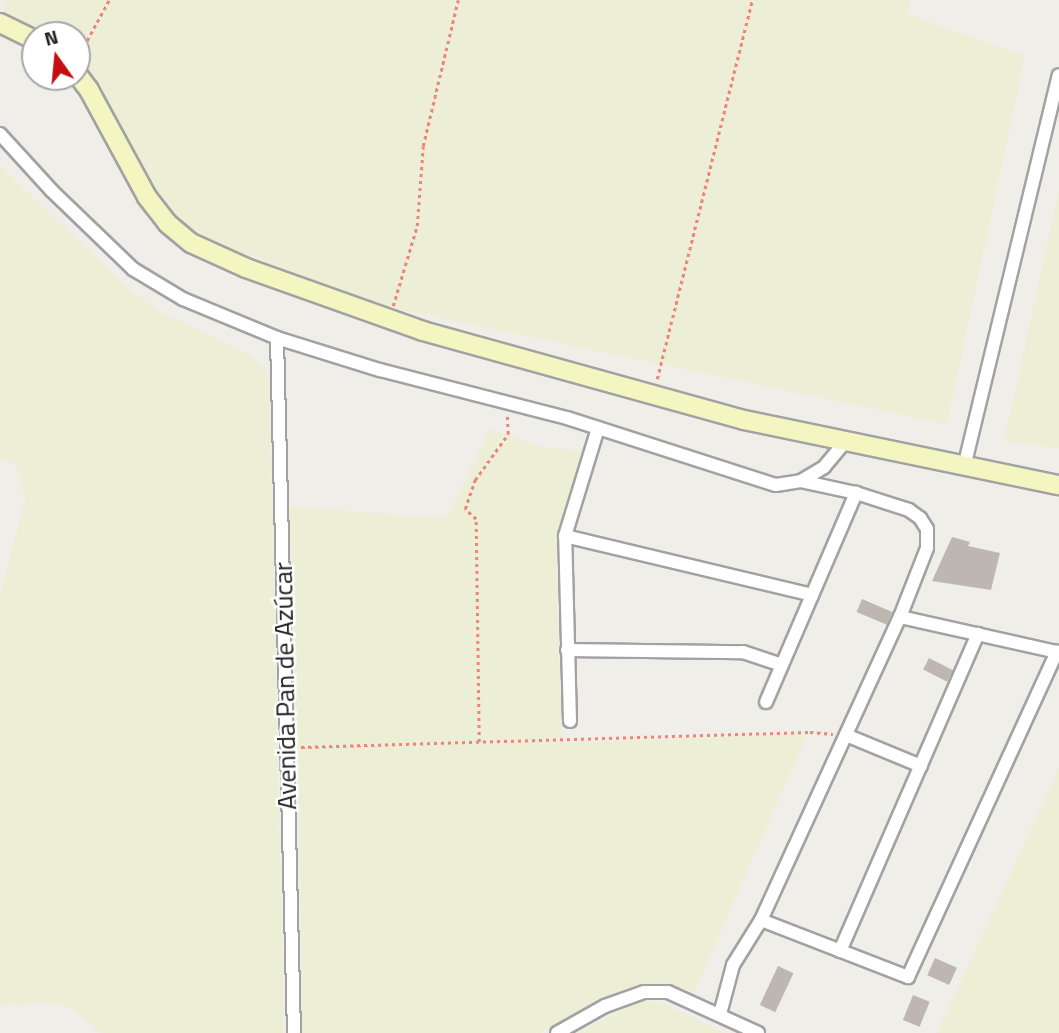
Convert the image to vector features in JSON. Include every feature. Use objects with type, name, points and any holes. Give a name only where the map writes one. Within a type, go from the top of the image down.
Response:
[{"type":"street","points":[[0,23],[21,33]]},
{"type":"street","points":[[964,467],[1059,75]]},
{"type":"street","points":[[90,91],[148,197],[167,223],[191,243],[246,268],[389,319],[653,396],[844,443],[1059,485]]},
{"type":"street","points":[[0,134],[52,191],[133,269],[183,299],[276,338],[380,370],[509,401],[759,482],[776,485],[801,481],[856,493],[909,510],[920,518],[927,529],[927,548],[900,617],[761,920],[733,965],[720,1014]]},
{"type":"street","name":"Avenida Pan de Azúcar","points":[[276,338],[294,1033]]},
{"type":"street","points":[[570,721],[565,536],[598,428]]},
{"type":"street","points":[[801,481],[824,467],[844,443]]},
{"type":"street","points":[[766,702],[856,493]]},
{"type":"street","points":[[565,536],[812,595]]},
{"type":"street","points":[[761,920],[908,977],[1057,652],[900,617]]},
{"type":"street","points":[[840,951],[978,634]]},
{"type":"street","points":[[567,650],[743,652],[782,665]]},
{"type":"street","points":[[846,735],[920,766]]},
{"type":"street","points":[[558,1033],[605,1006],[644,992],[668,992],[758,1033]]},
{"type":"path","points":[[91,33],[109,0]]},
{"type":"path","points":[[389,319],[417,226],[423,146],[458,0]]},
{"type":"path","points":[[653,396],[752,0]]},
{"type":"path","points":[[479,741],[477,519],[465,509],[475,480],[508,435],[505,427],[509,401]]},
{"type":"path","points":[[287,747],[810,732],[846,735]]},
{"type":"green space","points":[[8,0],[911,0],[907,14],[1025,56],[947,424],[374,304],[194,234],[164,204],[91,83],[91,21],[21,21],[21,25],[2,13]]},
{"type":"green space","points":[[0,166],[123,284],[156,310],[251,355],[269,375],[284,1033],[100,1033],[72,1008],[46,1003],[0,1006],[0,594],[25,499],[16,466],[7,459],[0,459]]},
{"type":"green space","points":[[1059,190],[1059,448],[1004,441]]},
{"type":"green space","points":[[490,429],[542,447],[584,451],[561,520],[556,553],[562,743],[803,734],[806,737],[695,991],[645,983],[616,991],[540,1033],[302,1033],[298,754],[289,506],[446,519]]},
{"type":"green space","points":[[1059,768],[1059,1033],[937,1033]]},
{"type":"green space","points":[[647,1001],[664,1004],[724,1033],[578,1033],[629,1006]]},
{"type":"building","points":[[952,537],[970,542],[968,546],[1000,553],[991,590],[932,581]]},
{"type":"building","points":[[862,599],[892,612],[887,625],[857,612]]},
{"type":"building","points":[[929,658],[953,670],[947,682],[923,670]]},
{"type":"building","points":[[935,958],[957,968],[949,985],[927,975]]},
{"type":"building","points":[[778,966],[793,973],[775,1012],[760,1005]]},
{"type":"building","points":[[913,995],[930,1002],[920,1027],[903,1020]]}]
